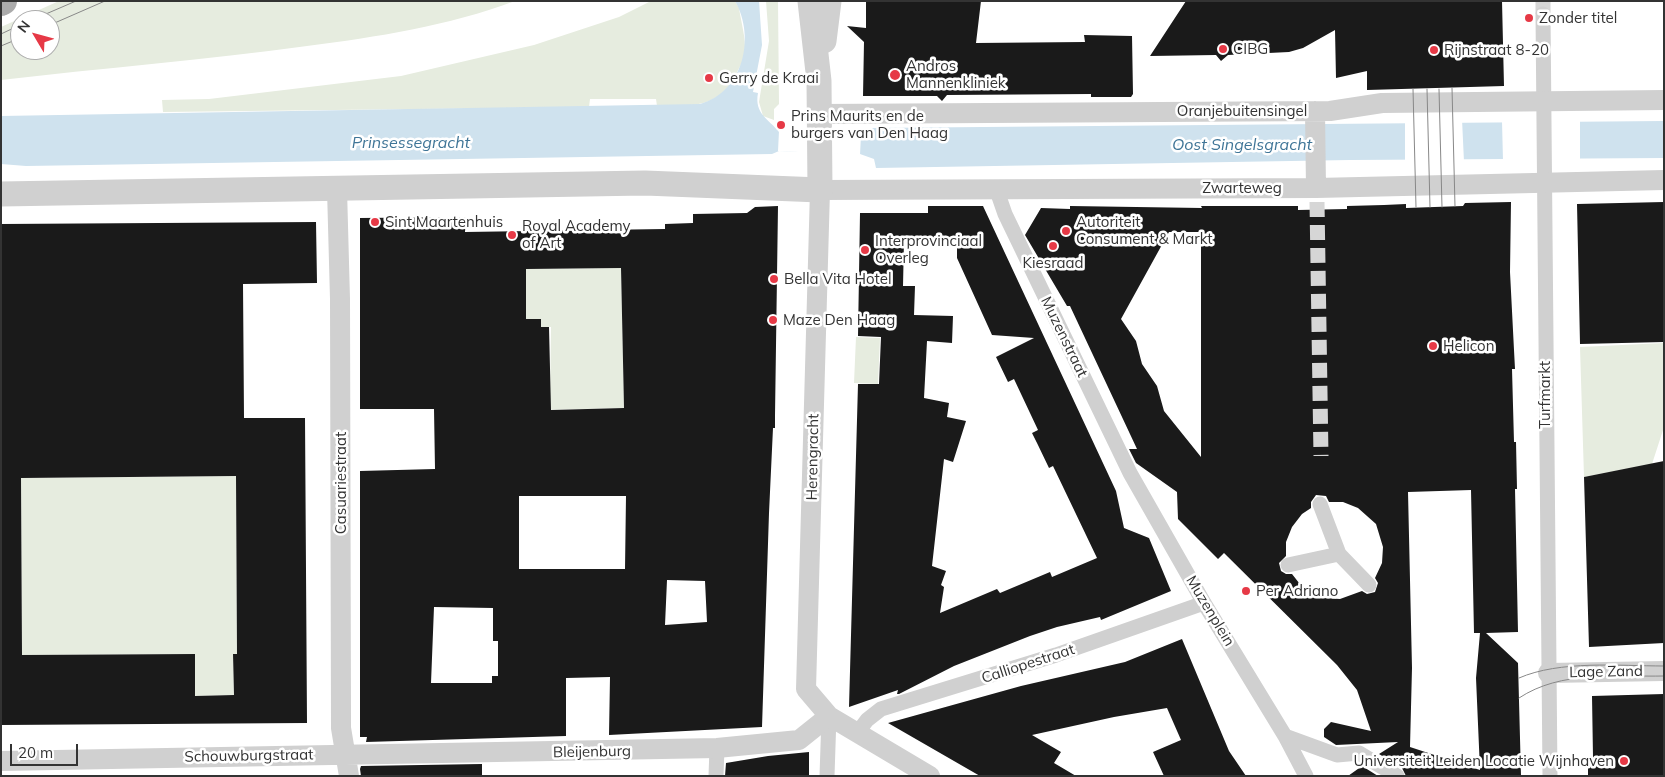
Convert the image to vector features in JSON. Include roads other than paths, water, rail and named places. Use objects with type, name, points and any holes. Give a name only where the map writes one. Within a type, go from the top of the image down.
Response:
[{"type":"street","points":[[1,194],[645,183],[820,190],[819,81],[810,1]]},
{"type":"street","points":[[819,81],[828,1]]},
{"type":"street","name":"Turfmarkt","points":[[1543,14],[1543,184],[1550,776]]},
{"type":"street","name":"Oranjebuitensingel","points":[[819,133],[1314,116],[1330,111],[1382,103],[1543,110],[1664,100]]},
{"type":"street","points":[[1314,116],[1316,195]]},
{"type":"street","name":"Zwarteweg","points":[[820,190],[996,188],[1316,195],[1664,180]]},
{"type":"street","name":"Muzenstraat","points":[[996,188],[1005,214],[1137,485]]},
{"type":"street","name":"Casuariestraat","points":[[337,189],[340,309],[342,728],[349,776]]},
{"type":"street","name":"Herengracht","points":[[820,190],[806,689],[830,716],[930,776]]},
{"type":"street","name":"Muzenplein","points":[[1137,485],[1204,603],[1285,736],[1306,776]]},
{"type":"street","points":[[1320,504],[1339,554],[1369,585]]},
{"type":"street","points":[[1288,565],[1339,554]]},
{"type":"street","name":"Calliopestraat","points":[[858,732],[867,720],[881,709],[1056,655],[1204,603]]},
{"type":"street","name":"Lage Zand","points":[[1548,673],[1664,671]]},
{"type":"street","points":[[827,776],[830,716]]},
{"type":"street","name":"Bleijenburg","points":[[347,754],[474,754],[717,748],[799,740],[830,716]]},
{"type":"street","points":[[1285,736],[1337,755],[1359,753],[1397,776]]},
{"type":"street","points":[[716,776],[717,748]]},
{"type":"street","name":"Schouwburgstraat","points":[[1,761],[347,754]]},
{"type":"water","points":[[735,1],[759,1],[762,45],[753,92],[758,93],[758,106],[763,116],[779,132],[861,135],[870,128],[1664,121],[1664,158],[1350,160],[876,168],[874,159],[860,154],[779,151],[772,154],[26,166],[1,164],[1,116],[700,104],[715,98],[727,88],[736,76],[741,62],[744,47],[744,31]]},
{"type":"tunnel","points":[[1543,1],[1543,14]]},
{"type":"tunnel","points":[[1317,202],[1321,456]]},
{"type":"tram line","points":[[55,10],[76,1]]},
{"type":"tram line","points":[[60,21],[105,1]]},
{"type":"tram line","points":[[1,34],[10,30]]},
{"type":"tram line","points":[[1,46],[10,42]]},
{"type":"tram line","points":[[1452,88],[1455,206]]},
{"type":"tram line","points":[[1413,89],[1416,207]]},
{"type":"tram line","points":[[1427,89],[1430,207]]},
{"type":"tram line","points":[[1439,89],[1442,207]]},
{"type":"tram line","points":[[1519,678],[1535,672],[1571,666],[1664,666]]},
{"type":"tram line","points":[[1519,698],[1535,689],[1571,679],[1608,676],[1664,676]]},
{"type":"place","name":"Zonder titel","points":[[1529,18]]},
{"type":"place","name":"CIBG","points":[[1223,49]]},
{"type":"place","name":"Rijnstraat 8-20","points":[[1434,50]]},
{"type":"place","name":"Andros Mannenkliniek","points":[[895,75]]},
{"type":"place","name":"Gerry de Kraai","points":[[709,78]]},
{"type":"place","name":"Prins Maurits en de burgers van Den Haag","points":[[781,125]]},
{"type":"place","name":"Sint Maartenhuis","points":[[375,222]]},
{"type":"place","name":"Autoriteit Consument & Markt","points":[[1066,231]]},
{"type":"place","name":"Royal Academy of Art","points":[[512,235]]},
{"type":"place","name":"Kiesraad","points":[[1053,246]]},
{"type":"place","name":"Interprovinciaal Overleg","points":[[865,250]]},
{"type":"place","name":"Bella Vita Hotel","points":[[774,279]]},
{"type":"place","name":"Maze Den Haag","points":[[773,320]]},
{"type":"place","name":"Helicon","points":[[1433,346]]},
{"type":"place","name":"Per Adriano","points":[[1246,591]]},
{"type":"place","name":"Universiteit Leiden Locatie Wijnhaven","points":[[1624,761]]},
{"type":"water label","name":"Prinsessegracht","points":[[411,143]]},
{"type":"water label","name":"Oost Singelsgracht","points":[[1242,145]]}]
